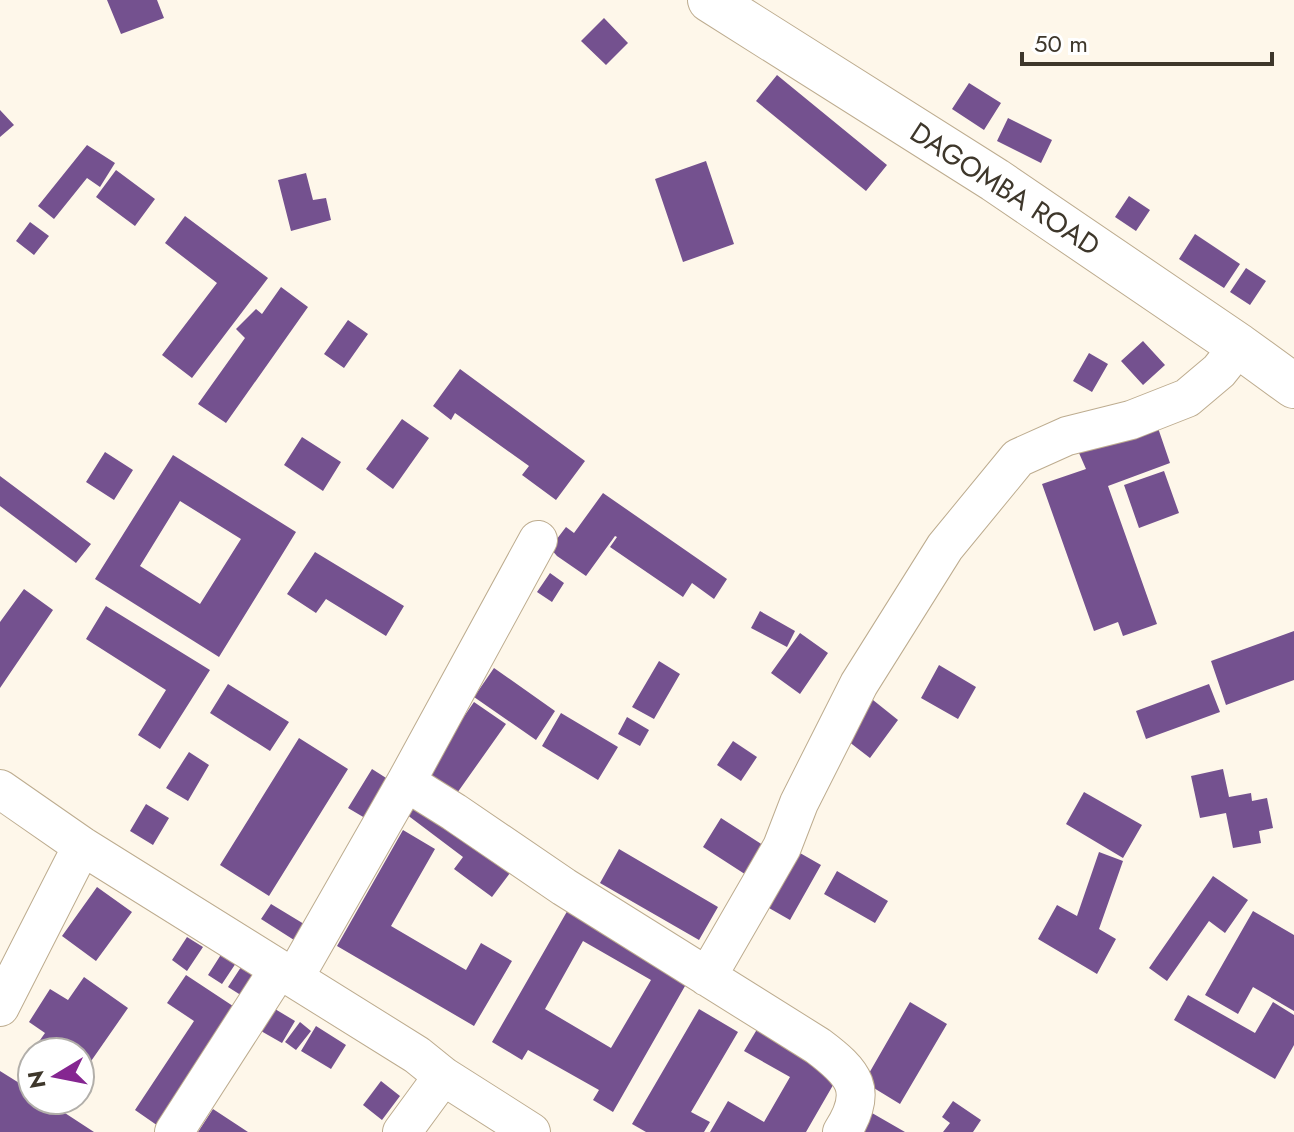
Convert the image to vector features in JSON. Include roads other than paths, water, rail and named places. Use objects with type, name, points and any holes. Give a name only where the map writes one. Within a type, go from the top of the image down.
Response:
[{"type":"street","name":"DAGOMBA ROAD","points":[[710,0],[995,180],[1294,386]]},
{"type":"street","points":[[707,977],[782,847],[799,803],[859,684],[945,547],[1018,458],[1067,436],[1131,420],[1187,398],[1219,371],[1239,346]]},
{"type":"street","points":[[174,1132],[286,974],[406,782],[538,540]]},
{"type":"street","points":[[406,782],[842,1064],[850,1075],[857,1095],[851,1118],[842,1132]]},
{"type":"street","points":[[0,789],[82,846],[417,1055],[443,1076],[531,1132]]},
{"type":"street","points":[[0,1007],[82,846]]},
{"type":"street","points":[[402,1132],[443,1076]]}]
